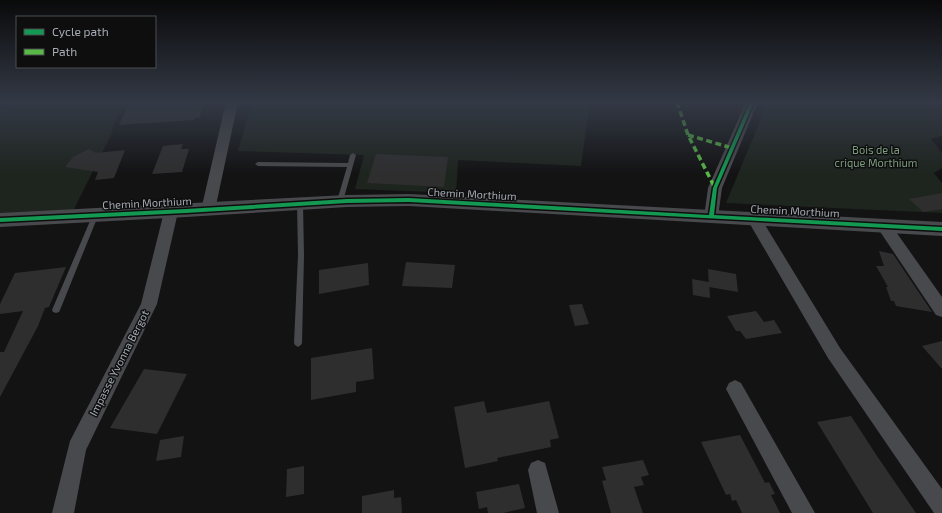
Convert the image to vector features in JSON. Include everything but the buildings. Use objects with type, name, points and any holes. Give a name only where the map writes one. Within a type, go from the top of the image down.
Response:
[{"type":"street","points":[[208,210],[227,126]]},
{"type":"street","points":[[711,217],[715,188],[742,126]]},
{"type":"street","name":"Chemin Morthium","points":[[0,220],[208,210],[340,201],[409,200],[942,229]]},
{"type":"street","name":"Impasse Yvonna Bergot","points":[[63,513],[77,448],[149,304],[171,212]]},
{"type":"street","points":[[754,219],[834,353],[942,507]]},
{"type":"street","points":[[884,226],[942,310]]},
{"type":"street","points":[[735,389],[804,513]]},
{"type":"street","points":[[538,470],[548,513]]},
{"type":"lane","points":[[340,201],[353,155]]},
{"type":"lane","points":[[258,164],[351,165]]},
{"type":"lane","points":[[298,343],[301,255],[300,204]]},
{"type":"lane","points":[[56,310],[95,216]]},
{"type":"green space","points":[[0,126],[114,126],[111,135],[72,213],[0,215]]},
{"type":"green space","points":[[245,126],[587,126],[581,166],[458,160],[456,193],[355,189],[364,155],[238,151]]},
{"type":"green space","name":"Bois de la crique Morthium","points":[[758,126],[942,126],[942,136],[931,139],[942,153],[942,168],[934,173],[942,183],[942,213],[726,203]]},
{"type":"marked path","points":[[685,126],[688,135],[715,188]]},
{"type":"marked path","points":[[688,135],[732,148]]},
{"type":"cycle path","points":[[711,217],[715,188],[742,126]]},
{"type":"cycle path","points":[[0,220],[347,201],[409,200],[942,229]]}]
